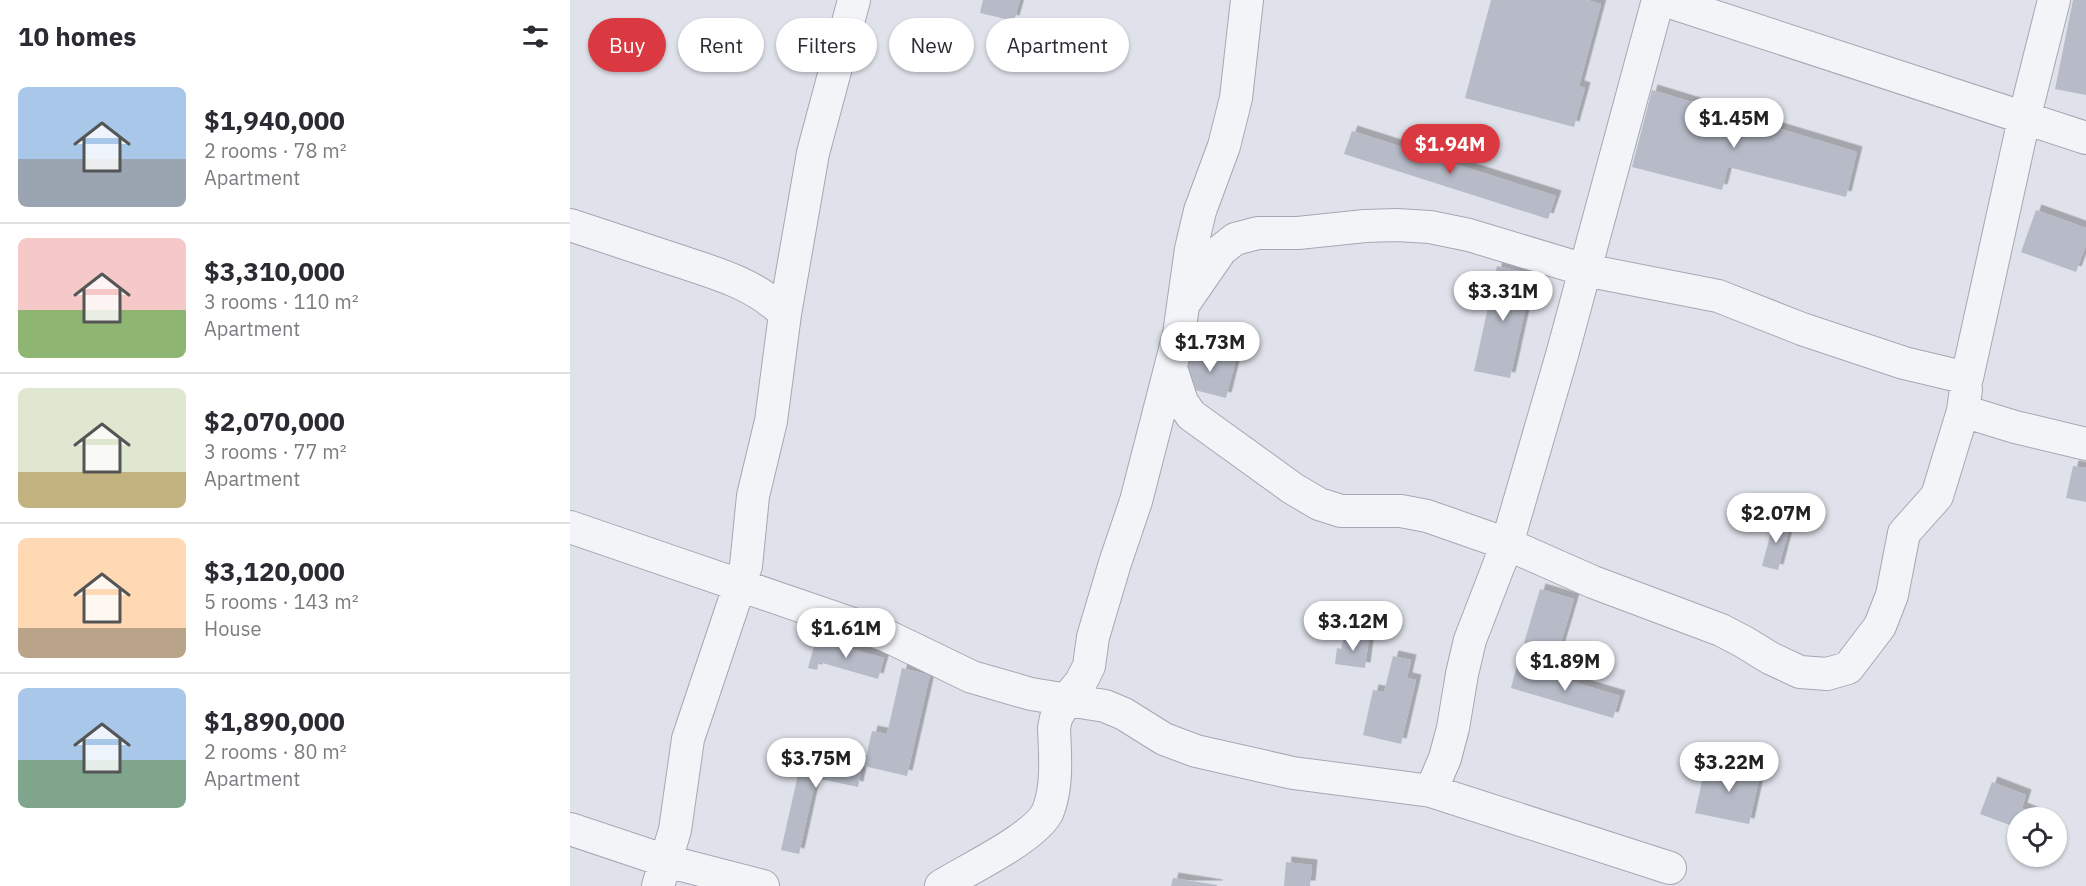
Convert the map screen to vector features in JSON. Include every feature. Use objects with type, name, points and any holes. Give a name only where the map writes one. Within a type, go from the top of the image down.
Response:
[{"type":"street","points":[[662,873],[675,830],[688,740],[746,566],[753,496],[771,421],[785,314],[813,153],[854,0]]},
{"type":"street","points":[[941,886],[1025,836],[1044,818],[1053,792],[1056,718],[1067,699],[1081,682],[1089,666],[1093,637],[1136,501],[1179,334],[1191,249],[1200,211],[1224,146],[1236,98],[1246,0]]},
{"type":"street","points":[[1431,792],[1445,758],[1453,728],[1470,640],[1507,544],[1563,355],[1658,0]]},
{"type":"street","points":[[1664,0],[2086,138]]},
{"type":"street","points":[[1171,368],[1182,402],[1191,415],[1292,488],[1319,504],[1341,511],[1401,511],[1427,516],[1507,544],[1593,582],[1720,630],[1800,672],[1827,674],[1848,668],[1880,626],[1892,595],[1904,533],[1936,496],[1963,411],[1967,378],[2024,119],[2054,0]]},
{"type":"street","points":[[570,225],[715,273],[756,290],[771,299],[785,314]]},
{"type":"street","points":[[1183,305],[1221,250],[1235,239],[1258,233],[1298,233],[1396,225],[1430,227],[1469,235],[1585,270],[1718,296],[1802,329],[1904,363],[1967,378]]},
{"type":"street","points":[[1963,411],[2015,427],[2086,444]]},
{"type":"street","points":[[570,527],[885,635],[972,677],[1031,694],[1105,706],[1164,739],[1196,751],[1293,773],[1431,792],[1670,868]]},
{"type":"street","points":[[570,829],[662,873],[763,886]]},
{"type":"building","points":[[983,0],[1020,0],[1015,18],[1001,18],[980,13]]},
{"type":"building","points":[[1491,0],[1587,0],[1601,4],[1579,86],[1585,88],[1574,127],[1465,98]]},
{"type":"building","points":[[2073,0],[2086,0],[2086,95],[2055,89]]},
{"type":"building","points":[[1652,90],[1857,152],[1846,197],[1728,167],[1722,190],[1632,167]]},
{"type":"building","points":[[1352,131],[1556,196],[1548,219],[1344,154]]},
{"type":"building","points":[[2036,210],[2086,228],[2086,245],[2076,272],[2021,252]]},
{"type":"building","points":[[1497,266],[1533,274],[1510,378],[1474,371]]},
{"type":"building","points":[[1193,348],[1236,359],[1226,398],[1183,387]]},
{"type":"building","points":[[2073,466],[2086,468],[2086,502],[2066,498]]},
{"type":"building","points":[[1775,517],[1791,521],[1778,570],[1762,566]]},
{"type":"building","points":[[1540,589],[1574,599],[1558,653],[1524,643]]},
{"type":"building","points":[[1344,635],[1369,638],[1365,668],[1335,664],[1337,648],[1342,649]]},
{"type":"building","points":[[816,639],[884,658],[878,679],[819,662],[817,670],[808,668]]},
{"type":"building","points":[[1393,656],[1411,660],[1407,678],[1416,680],[1401,744],[1363,735],[1373,690],[1384,692]]},
{"type":"building","points":[[1517,665],[1620,696],[1613,718],[1511,688]]},
{"type":"building","points":[[902,668],[930,675],[907,776],[864,766],[872,731],[887,734]]},
{"type":"building","points":[[804,748],[863,761],[858,787],[816,778],[799,854],[781,850]]},
{"type":"building","points":[[1718,761],[1761,770],[1749,824],[1695,813],[1703,777],[1714,780]]},
{"type":"building","points":[[1992,782],[2026,795],[2022,807],[2007,807],[2007,824],[1980,814]]},
{"type":"building","points":[[1286,862],[1312,865],[1310,886],[1284,886]]},
{"type":"building","points":[[1173,878],[1217,885],[1217,886],[1171,886]]}]
